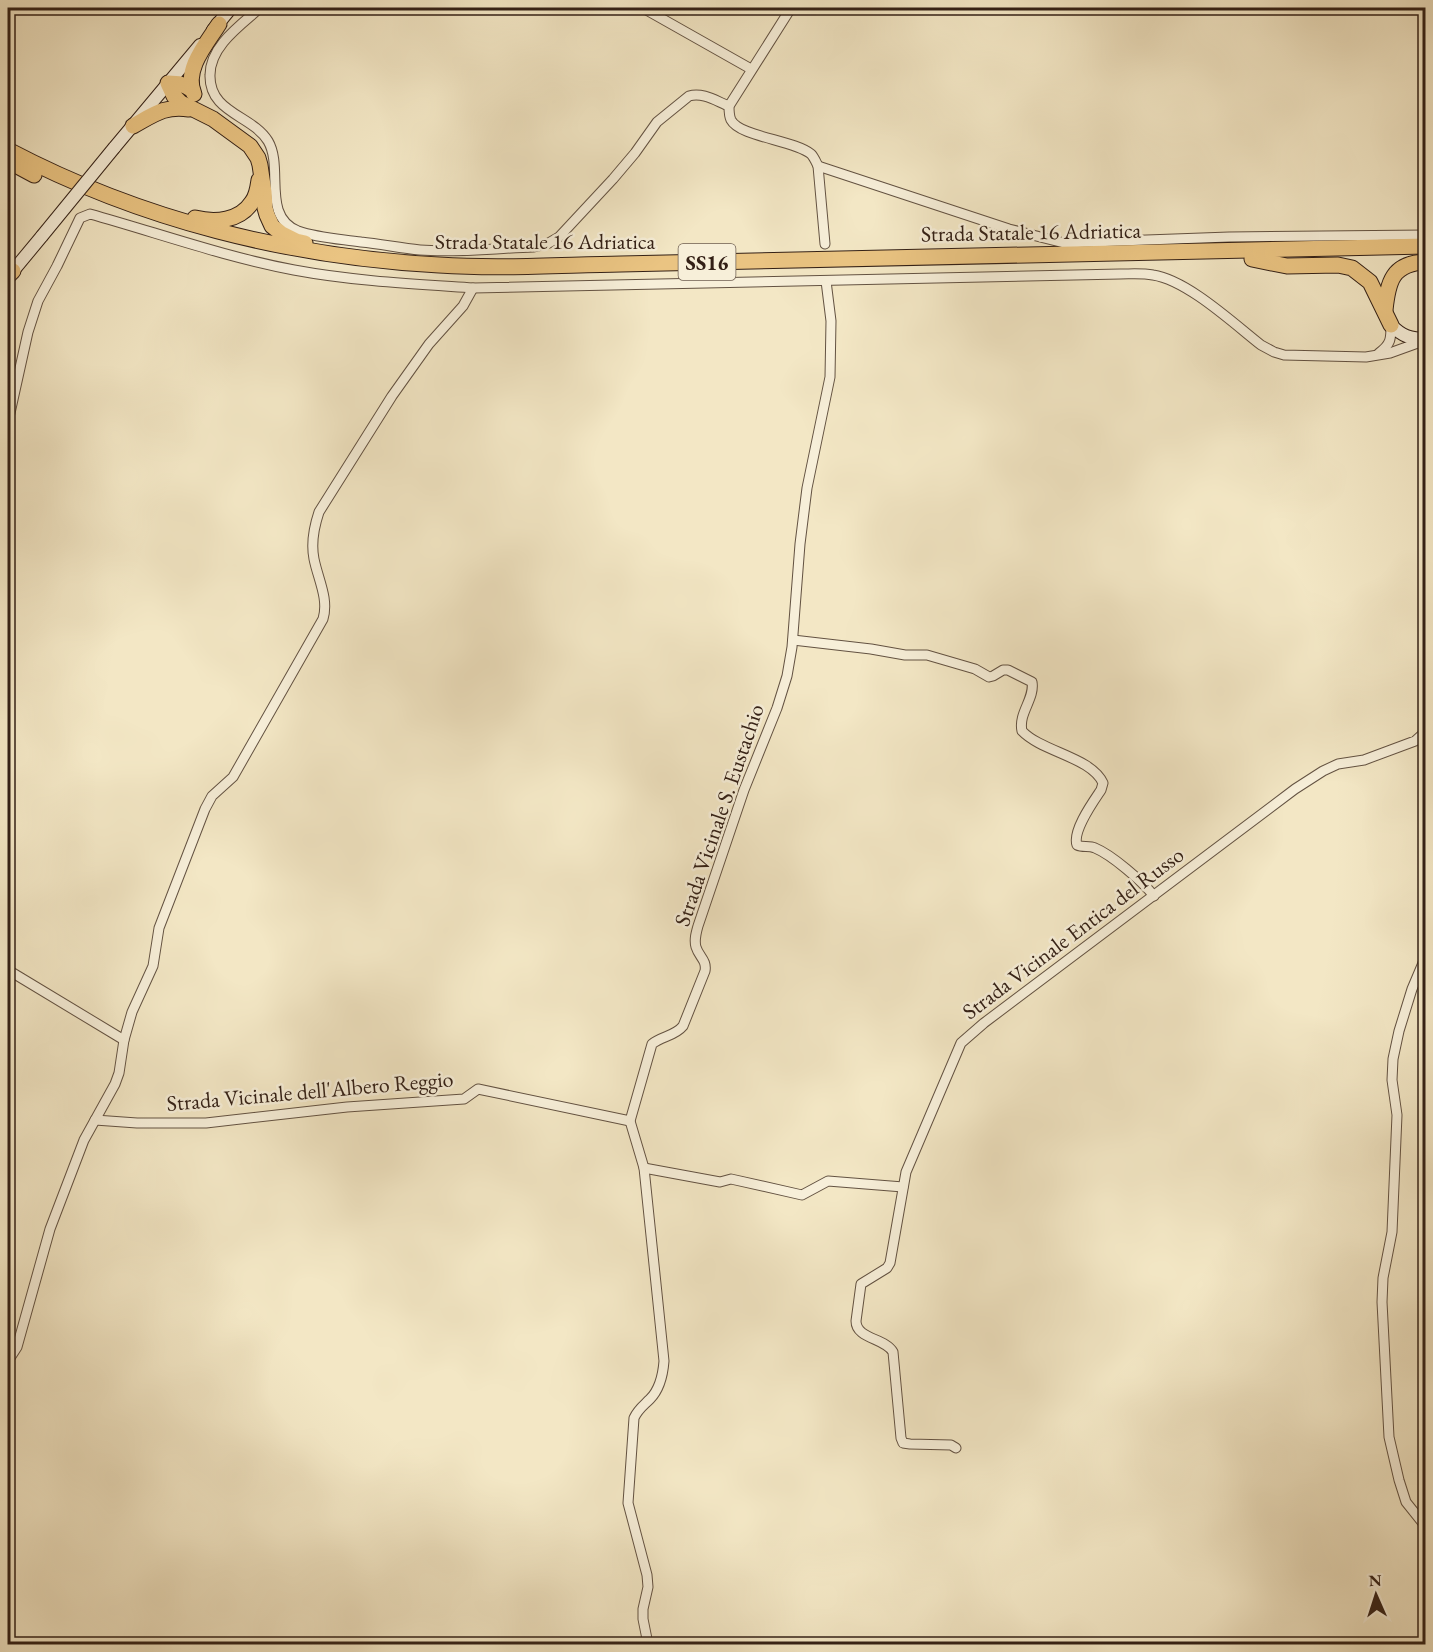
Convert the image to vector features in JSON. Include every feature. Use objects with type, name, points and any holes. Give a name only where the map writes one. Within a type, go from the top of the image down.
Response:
[{"type":"highway","points":[[192,90],[190,81],[194,64],[219,24]]},
{"type":"highway","points":[[213,118],[181,103],[174,96],[168,83],[186,85],[213,118],[250,146],[258,158],[267,215],[272,226],[296,241],[353,251],[381,261]]},
{"type":"highway","points":[[133,126],[170,108],[192,109]]},
{"type":"highway","name":"Strada Statale 16 Adriatica","points":[[8,150],[64,178],[166,217],[221,233],[315,252],[381,261],[504,266],[1425,246]]},
{"type":"highway","name":"Strada Statale 16 Adriatica","points":[[8,162],[72,192],[203,238],[299,260],[446,276],[1425,256]]},
{"type":"highway","points":[[100,192],[153,204],[199,219],[227,219],[237,216],[252,203],[261,174]]},
{"type":"highway","points":[[1252,259],[1287,266],[1338,265],[1353,268],[1370,282],[1391,325]]},
{"type":"highway","points":[[1385,310],[1390,281],[1403,267],[1425,262]]},
{"type":"main road","points":[[9,275],[231,8]]},
{"type":"main road","points":[[1391,325],[1400,334],[1412,339],[1425,340]]},
{"type":"street","points":[[260,8],[222,45],[210,65],[210,81],[217,99],[223,106],[252,125],[268,141],[274,161],[276,203],[283,219],[298,231],[328,238],[419,250],[451,251],[534,247],[548,244],[559,237],[613,178],[635,153],[657,122],[689,96],[703,95],[729,106]]},
{"type":"street","points":[[643,8],[751,69]]},
{"type":"street","points":[[791,8],[729,106],[731,120],[740,129],[802,148],[813,156],[818,166],[825,244]]},
{"type":"street","points":[[818,166],[1009,229],[1064,243],[1228,237],[1425,235]]},
{"type":"street","points":[[8,422],[28,332],[38,301],[80,218],[90,214],[218,252],[295,270],[372,280],[473,288],[1153,275],[1188,288],[1261,345],[1274,352],[1366,357],[1404,349],[1425,340]]},
{"type":"street","name":"Strada Vicinale S. Eustachio","points":[[630,1121],[652,1044],[679,1031],[683,1026],[705,971],[705,962],[696,948],[695,938],[698,926],[744,790],[777,708],[787,676],[793,640],[800,544],[807,488],[830,377],[831,321],[826,281]]},
{"type":"street","points":[[8,1361],[17,1347],[50,1229],[84,1140],[119,1073],[124,1040],[132,1012],[153,966],[159,928],[205,809],[212,796],[233,777],[323,619],[325,612],[323,593],[313,550],[315,524],[319,512],[392,396],[429,344],[463,306],[473,288]]},
{"type":"street","points":[[1377,354],[1391,341],[1391,325]]},
{"type":"street","points":[[793,640],[905,655],[927,655],[975,669],[989,677],[1008,670],[1029,679],[1033,688],[1021,720],[1022,731],[1090,769],[1099,776],[1103,783],[1080,825],[1075,840],[1077,845],[1094,847],[1108,856],[1136,877],[1154,896]]},
{"type":"street","name":"Strada Vicinale Entica del Russo","points":[[956,1448],[951,1445],[903,1443],[893,1352],[884,1343],[861,1333],[856,1327],[861,1284],[887,1268],[890,1263],[906,1172],[961,1043],[984,1023],[1295,789],[1338,764],[1364,760],[1415,741],[1425,731]]},
{"type":"street","points":[[1425,956],[1412,989],[1393,1059],[1392,1080],[1397,1127],[1392,1232],[1383,1278],[1382,1302],[1389,1437],[1406,1502],[1425,1527]]},
{"type":"street","points":[[8,970],[124,1040]]},
{"type":"street","name":"Strada Vicinale dell'Albero Reggio","points":[[95,1120],[137,1123],[206,1123],[347,1107],[464,1099],[478,1089],[630,1121]]},
{"type":"street","points":[[630,1121],[644,1168],[664,1361],[663,1374],[655,1394],[637,1411],[634,1418],[628,1503],[647,1575],[648,1587],[643,1609],[648,1644]]},
{"type":"street","points":[[644,1168],[720,1182],[731,1179],[802,1195],[828,1181],[903,1187]]}]
